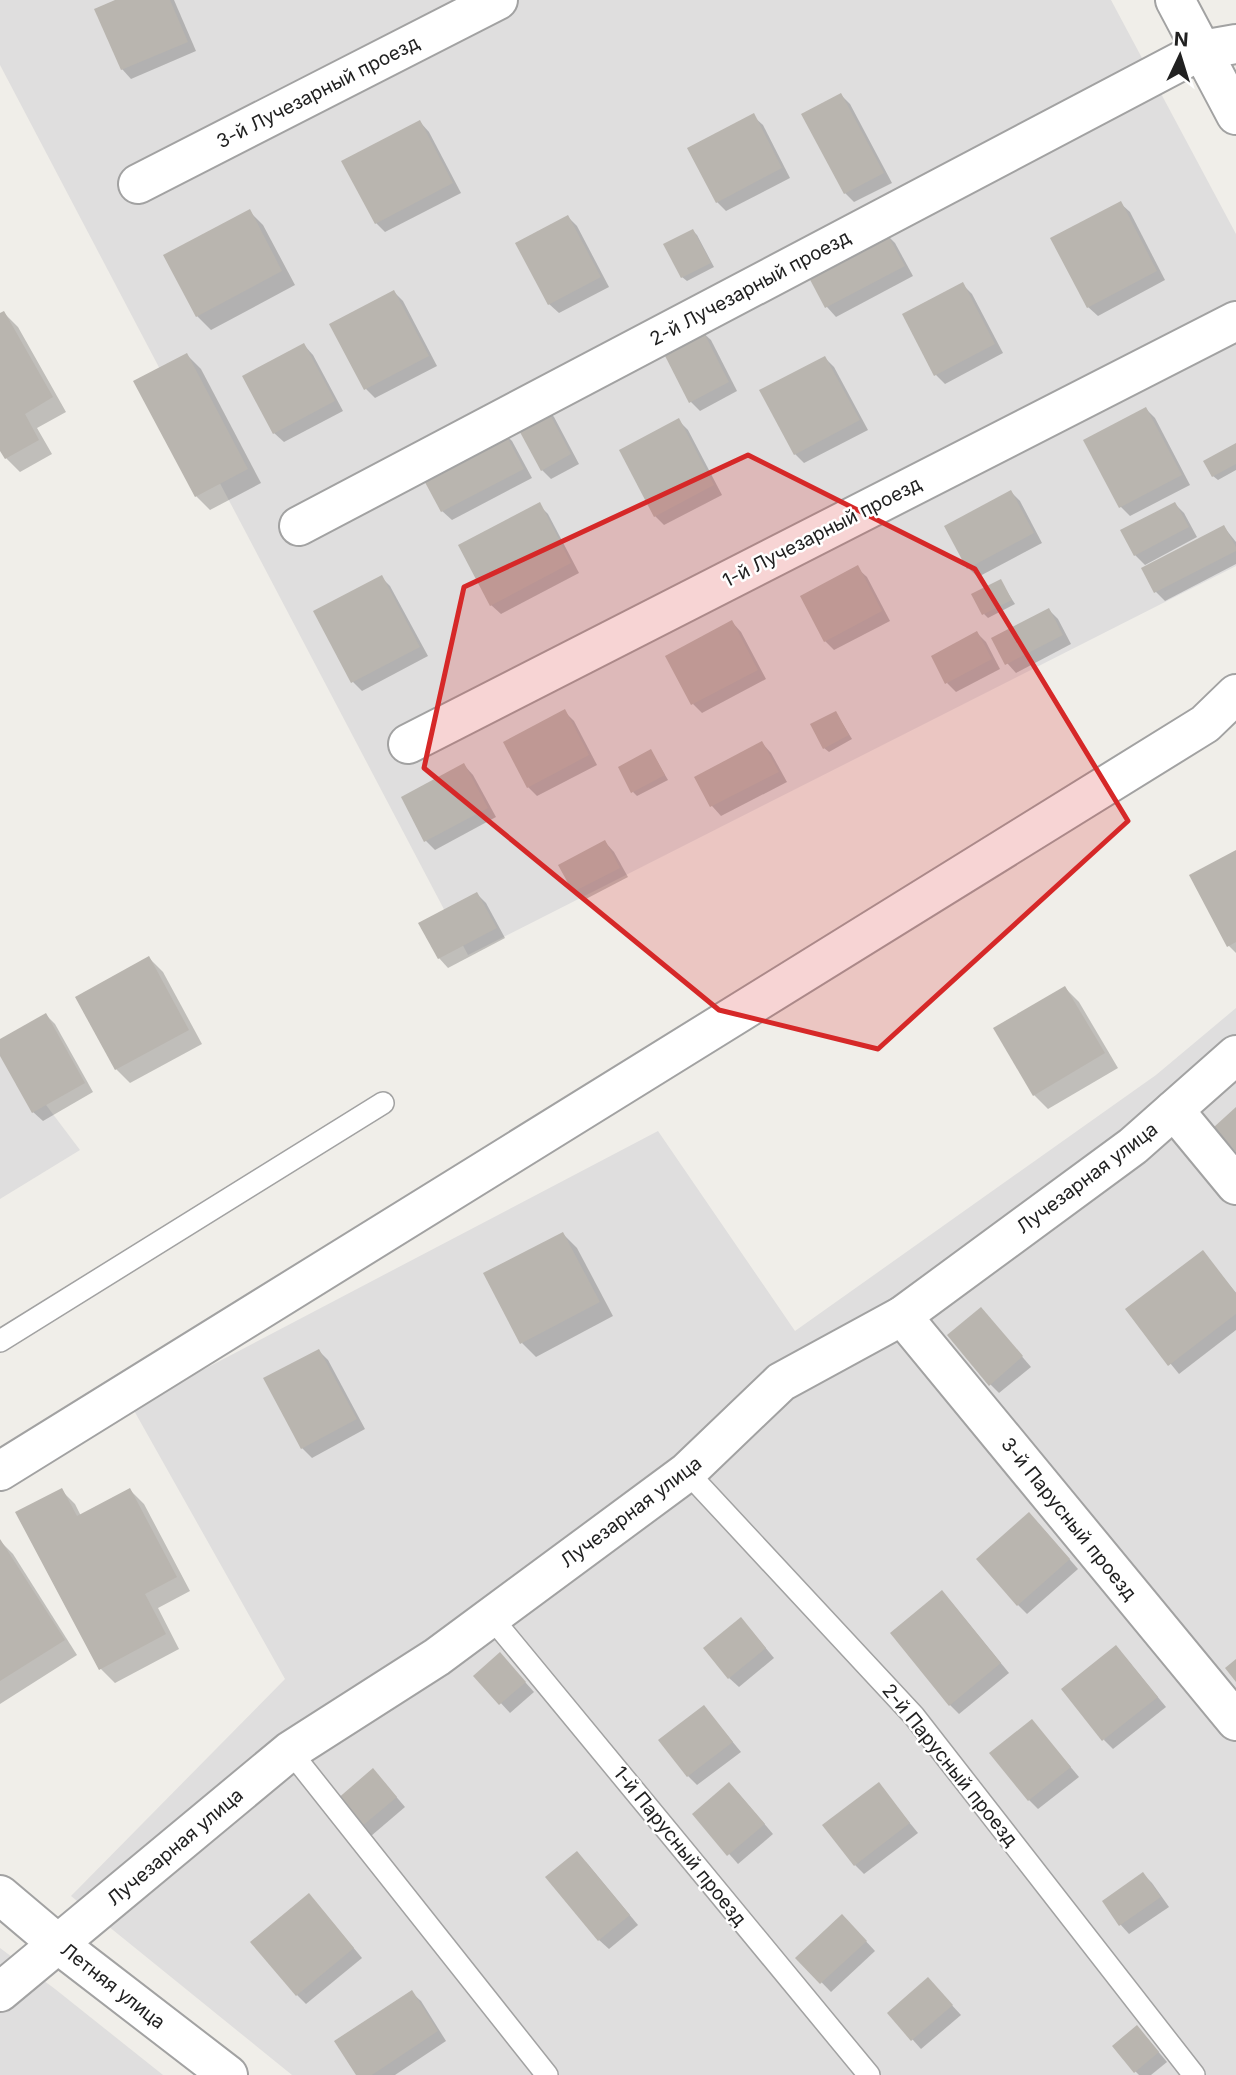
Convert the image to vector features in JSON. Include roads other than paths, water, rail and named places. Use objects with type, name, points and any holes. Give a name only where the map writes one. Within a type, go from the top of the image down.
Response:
[{"type":"street","name":"3-й Лучезарный проезд","points":[[138,184],[498,0]]},
{"type":"street","points":[[1175,0],[1219,47],[1236,115]]},
{"type":"street","name":"2-й Лучезарный проезд","points":[[299,526],[1219,47]]},
{"type":"street","name":"1-й Лучезарный проезд","points":[[408,744],[1236,321]]},
{"type":"street","points":[[0,1471],[1205,724],[1236,694]]},
{"type":"street","name":"Лучезарная улица","points":[[0,1992],[289,1751],[437,1657],[687,1472],[781,1382],[902,1316],[1133,1146],[1236,1055]]},
{"type":"street","points":[[1174,1110],[1236,1185]]},
{"type":"street","name":"3-й Парусный проезд","points":[[902,1316],[1236,1721]]},
{"type":"street","name":"Летняя улица","points":[[0,1895],[58,1944],[228,2075]]},
{"type":"lane","points":[[0,1341],[383,1104]]},
{"type":"lane","name":"2-й Парусный проезд","points":[[687,1472],[914,1716],[1194,2075]]},
{"type":"lane","name":"1-й Парусный проезд","points":[[491,1617],[869,2075]]},
{"type":"lane","points":[[289,1751],[547,2075]]}]
